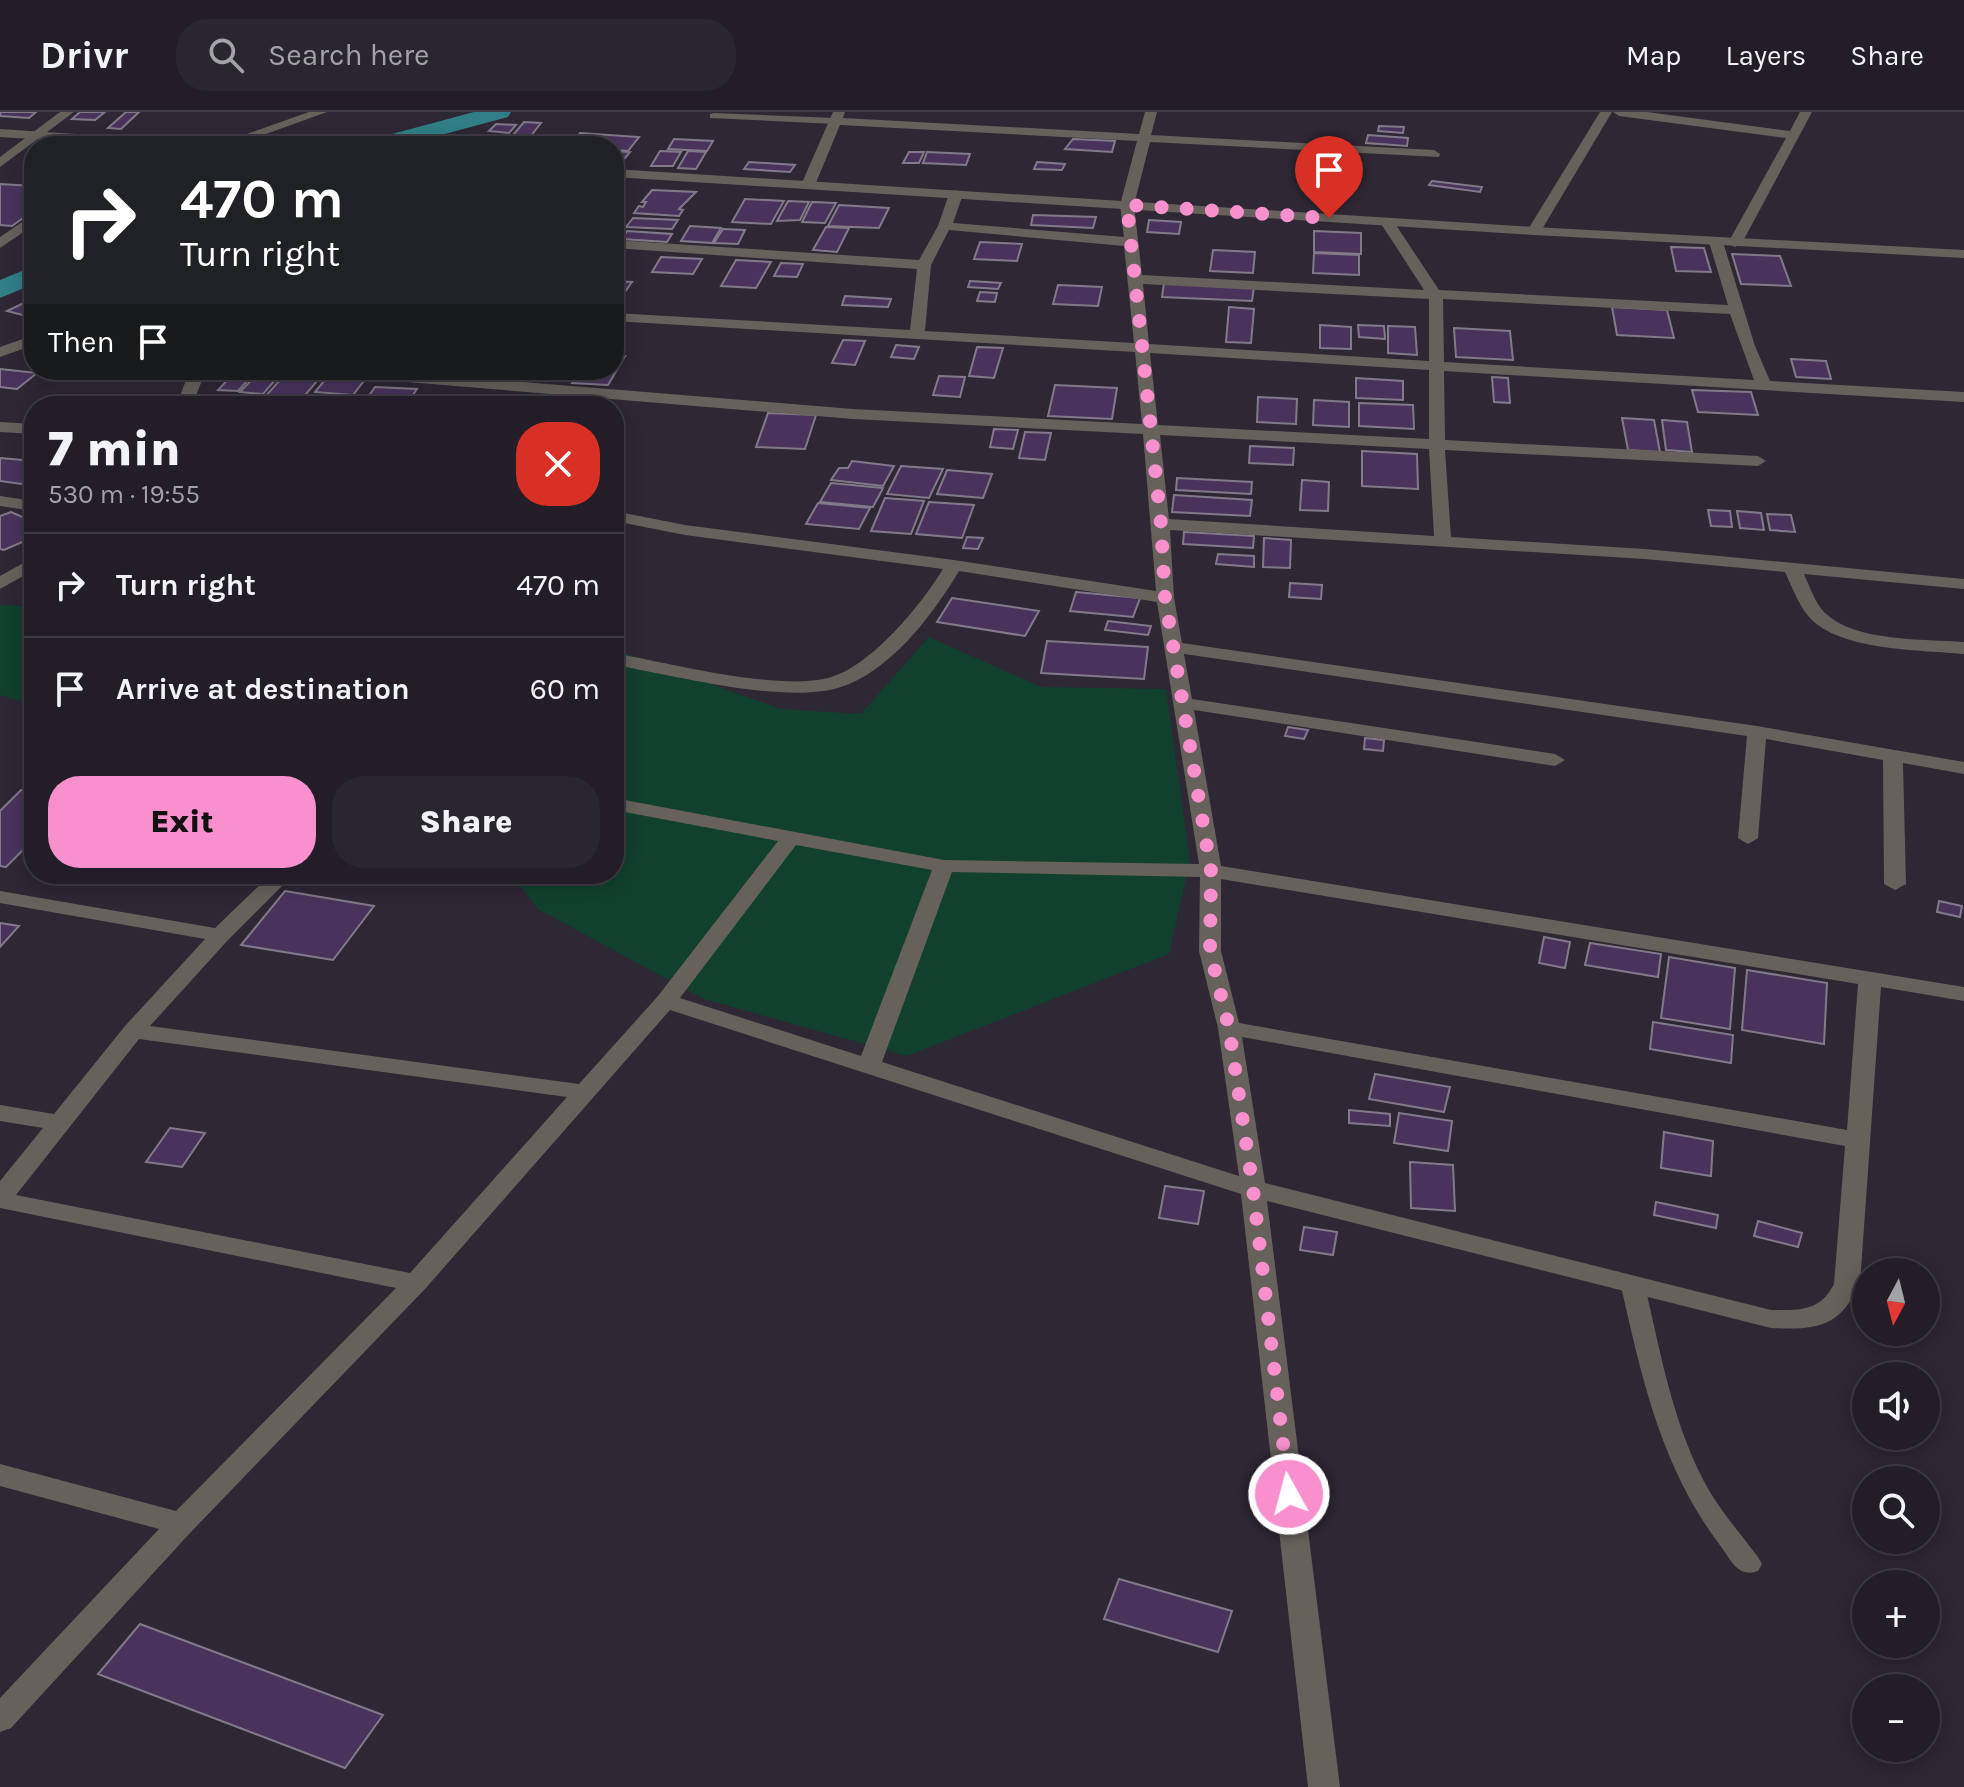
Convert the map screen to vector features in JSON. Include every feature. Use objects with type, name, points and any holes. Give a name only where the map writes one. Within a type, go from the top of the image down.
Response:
[{"type":"street","points":[[0,133],[40,136],[68,112]]},
{"type":"street","points":[[249,136],[321,112]]},
{"type":"street","points":[[1151,112],[1127,205],[1161,524],[1165,598],[1211,871],[1210,951],[1229,1028],[1253,1189],[1324,1787]]},
{"type":"street","points":[[1534,231],[1606,112]]},
{"type":"street","points":[[1619,112],[1793,135]]},
{"type":"street","points":[[1735,243],[1806,112]]},
{"type":"street","points":[[808,185],[837,117],[1434,154]]},
{"type":"street","points":[[0,163],[24,147]]},
{"type":"street","points":[[624,174],[1716,242],[1964,254]]},
{"type":"street","points":[[917,336],[924,265],[945,226],[956,194]]},
{"type":"street","points":[[1387,222],[1436,297],[1437,444],[1443,542]]},
{"type":"street","points":[[0,244],[24,226]]},
{"type":"street","points":[[945,226],[1129,242]]},
{"type":"street","points":[[1716,242],[1736,310],[1764,386]]},
{"type":"street","points":[[624,245],[924,265]]},
{"type":"street","points":[[1134,279],[1436,297],[1736,310]]},
{"type":"street","points":[[624,318],[1964,397]]},
{"type":"street","points":[[0,352],[24,344]]},
{"type":"street","points":[[466,380],[853,414],[1758,461]]},
{"type":"street","points":[[0,427],[24,428]]},
{"type":"street","points":[[0,501],[24,505]]},
{"type":"street","points":[[624,518],[685,530],[954,565],[1165,598]]},
{"type":"street","points":[[1161,524],[1645,554],[1964,584]]},
{"type":"street","points":[[624,661],[764,682],[799,685],[833,683],[858,672],[926,609],[941,591],[954,565]]},
{"type":"street","points":[[0,584],[24,568]]},
{"type":"street","points":[[1792,568],[1820,618],[1843,631],[1964,648]]},
{"type":"street","points":[[1174,647],[1757,732],[1964,768]]},
{"type":"street","points":[[1183,703],[1555,760]]},
{"type":"street","points":[[1748,838],[1757,732]]},
{"type":"street","points":[[1893,758],[1895,884]]},
{"type":"street","points":[[624,806],[944,866],[1211,871],[1964,994]]},
{"type":"street","points":[[0,1719],[181,1524],[416,1283],[666,1001],[790,839]]},
{"type":"street","points":[[869,1065],[944,866]]},
{"type":"street","points":[[273,884],[220,935],[133,1031],[0,1199],[416,1283]]},
{"type":"street","points":[[0,897],[220,935]]},
{"type":"street","points":[[666,1001],[1253,1189],[1771,1319],[1805,1320],[1820,1317],[1838,1306],[1847,1284],[1870,978]]},
{"type":"street","points":[[1229,1028],[1857,1140]]},
{"type":"street","points":[[133,1031],[584,1092]]},
{"type":"street","points":[[0,1113],[59,1123]]},
{"type":"street","points":[[0,1475],[181,1524]]},
{"type":"lane","points":[[714,116],[837,117]]},
{"type":"lane","points":[[1633,1286],[1663,1414],[1677,1449],[1702,1500],[1749,1564]]},
{"type":"green space","points":[[0,605],[24,606],[24,702],[0,695]]},
{"type":"green space","points":[[929,637],[1041,687],[1166,689],[1190,861],[1169,954],[907,1056],[704,999],[538,909],[519,884],[624,884],[624,653],[781,709],[861,714]]},
{"type":"building","points":[[1,112],[36,112],[29,118],[0,116]]},
{"type":"building","points":[[80,112],[105,112],[95,120],[72,119]]},
{"type":"building","points":[[126,112],[139,112],[121,129],[108,128]]},
{"type":"building","points":[[524,122],[541,123],[531,136],[512,136]]},
{"type":"building","points":[[496,124],[516,125],[509,133],[489,131]]},
{"type":"building","points":[[1379,126],[1404,127],[1403,133],[1378,131]]},
{"type":"building","points":[[580,133],[639,137],[628,151],[624,151],[624,136],[578,136]]},
{"type":"building","points":[[1368,135],[1408,138],[1407,146],[1366,143]]},
{"type":"building","points":[[674,139],[713,141],[707,151],[668,149]]},
{"type":"building","points":[[1073,139],[1115,141],[1112,152],[1065,149]]},
{"type":"building","points":[[660,151],[681,152],[673,166],[651,166]]},
{"type":"building","points":[[688,151],[706,152],[696,169],[678,168]]},
{"type":"building","points":[[909,152],[924,152],[919,163],[903,163]]},
{"type":"building","points":[[927,152],[970,154],[966,165],[923,163]]},
{"type":"building","points":[[749,162],[795,165],[790,172],[744,169]]},
{"type":"building","points":[[1037,162],[1065,164],[1062,170],[1034,169]]},
{"type":"building","points":[[1432,181],[1482,187],[1480,192],[1429,185]]},
{"type":"building","points":[[0,184],[24,185],[24,217],[12,226],[0,225]]},
{"type":"building","points":[[652,190],[696,192],[679,209],[683,210],[679,216],[634,213],[639,206],[643,207],[646,202],[642,202]]},
{"type":"building","points":[[745,199],[784,201],[771,224],[732,222]]},
{"type":"building","points":[[788,201],[809,202],[800,220],[777,221]]},
{"type":"building","points":[[812,202],[836,203],[825,223],[802,222]]},
{"type":"building","points":[[839,205],[889,208],[879,228],[828,226]]},
{"type":"building","points":[[1033,215],[1096,217],[1093,228],[1031,225]]},
{"type":"building","points":[[633,218],[678,220],[672,229],[626,227]]},
{"type":"building","points":[[1149,220],[1181,222],[1179,234],[1147,232]]},
{"type":"building","points":[[690,226],[721,228],[712,243],[681,241]]},
{"type":"building","points":[[826,227],[849,228],[837,252],[813,250]]},
{"type":"building","points":[[723,229],[745,230],[738,244],[714,243]]},
{"type":"building","points":[[627,231],[672,234],[667,242],[624,239]]},
{"type":"building","points":[[1314,231],[1361,233],[1361,254],[1314,252]]},
{"type":"building","points":[[980,242],[1022,244],[1017,261],[974,259]]},
{"type":"building","points":[[1671,247],[1704,248],[1711,272],[1676,271]]},
{"type":"building","points":[[1213,250],[1255,252],[1253,273],[1210,271]]},
{"type":"building","points":[[1314,253],[1359,255],[1359,275],[1313,273]]},
{"type":"building","points":[[1732,254],[1780,256],[1791,286],[1741,284]]},
{"type":"building","points":[[661,257],[702,259],[693,274],[652,272]]},
{"type":"building","points":[[736,260],[771,262],[756,288],[721,286]]},
{"type":"building","points":[[781,263],[803,264],[797,277],[774,276]]},
{"type":"building","points":[[970,281],[1001,283],[998,289],[968,287]]},
{"type":"building","points":[[624,282],[632,282],[624,293]]},
{"type":"building","points":[[1164,283],[1254,287],[1252,301],[1162,297]]},
{"type":"building","points":[[1058,285],[1102,287],[1098,306],[1053,304]]},
{"type":"building","points":[[980,292],[997,293],[995,302],[977,301]]},
{"type":"building","points":[[845,296],[891,299],[888,307],[842,305]]},
{"type":"building","points":[[24,303],[24,315],[7,311]]},
{"type":"building","points":[[1229,307],[1254,309],[1251,343],[1226,342]]},
{"type":"building","points":[[1612,307],[1667,310],[1674,338],[1617,335]]},
{"type":"building","points":[[1320,325],[1351,327],[1351,349],[1320,348]]},
{"type":"building","points":[[1358,325],[1384,326],[1385,339],[1359,337]]},
{"type":"building","points":[[1388,326],[1415,327],[1417,355],[1388,353]]},
{"type":"building","points":[[1454,328],[1510,331],[1513,360],[1456,357]]},
{"type":"building","points":[[843,340],[865,341],[855,365],[832,363]]},
{"type":"building","points":[[896,345],[919,347],[914,359],[891,357]]},
{"type":"building","points":[[977,347],[1003,348],[994,378],[969,376]]},
{"type":"building","points":[[1791,359],[1826,361],[1831,379],[1796,377]]},
{"type":"building","points":[[0,369],[24,372],[24,380],[28,380],[17,389],[0,387]]},
{"type":"building","points":[[939,376],[965,377],[960,397],[933,395]]},
{"type":"building","points":[[1492,377],[1508,378],[1510,403],[1494,402]]},
{"type":"building","points":[[1356,378],[1403,381],[1403,400],[1356,398]]},
{"type":"building","points":[[228,380],[248,380],[238,391],[218,390]]},
{"type":"building","points":[[251,380],[275,380],[263,394],[240,392]]},
{"type":"building","points":[[280,380],[318,380],[304,396],[266,396]]},
{"type":"building","points":[[325,380],[365,380],[353,395],[315,392]]},
{"type":"building","points":[[574,380],[611,380],[608,385],[572,383]]},
{"type":"building","points":[[1055,385],[1117,388],[1112,419],[1048,416]]},
{"type":"building","points":[[375,387],[417,389],[412,396],[369,396]]},
{"type":"building","points":[[1692,390],[1751,392],[1758,415],[1698,412]]},
{"type":"building","points":[[1258,397],[1297,399],[1296,424],[1257,422]]},
{"type":"building","points":[[1314,400],[1349,402],[1349,427],[1313,425]]},
{"type":"building","points":[[1359,403],[1413,405],[1414,429],[1359,426]]},
{"type":"building","points":[[768,413],[816,415],[805,449],[756,447]]},
{"type":"building","points":[[1622,418],[1654,420],[1660,452],[1628,450]]},
{"type":"building","points":[[1662,420],[1687,422],[1692,452],[1666,450]]},
{"type":"building","points":[[994,429],[1018,430],[1013,449],[990,447]]},
{"type":"building","points":[[1025,432],[1051,433],[1045,460],[1019,458]]},
{"type":"building","points":[[1250,446],[1294,448],[1293,465],[1249,463]]},
{"type":"building","points":[[1362,451],[1417,454],[1418,489],[1362,486]]},
{"type":"building","points":[[0,458],[24,460],[24,484],[0,481]]},
{"type":"building","points":[[852,461],[894,466],[883,486],[831,480],[839,468],[848,468]]},
{"type":"building","points":[[901,466],[943,469],[929,498],[887,494]]},
{"type":"building","points":[[947,470],[992,474],[983,498],[937,494]]},
{"type":"building","points":[[1177,478],[1252,482],[1251,494],[1176,490]]},
{"type":"building","points":[[1302,480],[1329,482],[1328,511],[1300,510]]},
{"type":"building","points":[[831,483],[883,488],[873,507],[820,502]]},
{"type":"building","points":[[1174,495],[1252,500],[1250,516],[1172,512]]},
{"type":"building","points":[[885,498],[924,501],[911,534],[871,531]]},
{"type":"building","points":[[929,502],[974,505],[962,538],[916,534]]},
{"type":"building","points":[[818,503],[870,508],[859,529],[806,524]]},
{"type":"building","points":[[1708,510],[1730,511],[1732,527],[1711,526]]},
{"type":"building","points":[[1737,511],[1761,513],[1764,530],[1740,528]]},
{"type":"building","points":[[11,512],[24,518],[24,541],[0,549],[0,516]]},
{"type":"building","points":[[1767,514],[1791,515],[1795,532],[1770,530]]},
{"type":"building","points":[[1184,532],[1254,536],[1253,548],[1183,544]]},
{"type":"building","points":[[967,537],[983,538],[978,549],[963,548]]},
{"type":"building","points":[[1264,538],[1291,540],[1290,568],[1263,567]]},
{"type":"building","points":[[1218,554],[1254,556],[1254,567],[1216,564]]},
{"type":"building","points":[[1290,583],[1322,585],[1321,599],[1289,597]]},
{"type":"building","points":[[1076,592],[1140,598],[1133,617],[1070,611]]},
{"type":"building","points":[[952,598],[1039,611],[1025,636],[937,622]]},
{"type":"building","points":[[1108,621],[1151,626],[1148,635],[1105,630]]},
{"type":"building","points":[[1047,641],[1148,647],[1144,679],[1041,673]]},
{"type":"building","points":[[1288,727],[1308,730],[1304,739],[1285,736]]},
{"type":"building","points":[[1365,738],[1384,740],[1383,751],[1364,749]]},
{"type":"building","points":[[24,790],[24,849],[6,867],[0,866],[0,811]]},
{"type":"building","points":[[285,891],[374,906],[333,960],[241,945]]},
{"type":"building","points":[[1939,901],[1962,906],[1960,917],[1937,912]]},
{"type":"building","points":[[0,923],[19,926],[0,947]]},
{"type":"building","points":[[1544,937],[1570,942],[1565,968],[1539,963]]},
{"type":"building","points":[[1590,943],[1661,954],[1658,977],[1585,965]]},
{"type":"building","points":[[1669,957],[1735,968],[1730,1029],[1661,1018]]},
{"type":"building","points":[[1747,970],[1827,983],[1824,1044],[1742,1030]]},
{"type":"building","points":[[1653,1022],[1733,1035],[1731,1063],[1650,1049]]},
{"type":"building","points":[[1375,1074],[1450,1087],[1444,1112],[1369,1099]]},
{"type":"building","points":[[1349,1110],[1390,1114],[1390,1126],[1349,1123]]},
{"type":"building","points":[[1399,1113],[1452,1121],[1448,1151],[1394,1143]]},
{"type":"building","points":[[170,1128],[205,1133],[182,1167],[146,1162]]},
{"type":"building","points":[[1664,1132],[1713,1141],[1711,1176],[1661,1168]]},
{"type":"building","points":[[1410,1162],[1453,1165],[1455,1211],[1411,1208]]},
{"type":"building","points":[[1165,1186],[1204,1191],[1198,1224],[1159,1218]]},
{"type":"building","points":[[1656,1202],[1718,1215],[1716,1228],[1654,1215]]},
{"type":"building","points":[[1758,1221],[1802,1233],[1798,1247],[1754,1236]]},
{"type":"building","points":[[1304,1227],[1337,1232],[1333,1255],[1300,1250]]},
{"type":"building","points":[[1119,1579],[1232,1611],[1218,1652],[1104,1619]]},
{"type":"building","points":[[140,1624],[383,1715],[345,1768],[98,1674]]},
{"type":"waterway","points":[[411,136],[500,112]]},
{"type":"waterway","points":[[0,290],[24,279]]},
{"type":"route","points":[[1289,1494],[1253,1189],[1229,1028],[1210,951],[1211,871],[1165,598],[1161,524],[1127,205],[1329,218]]}]
